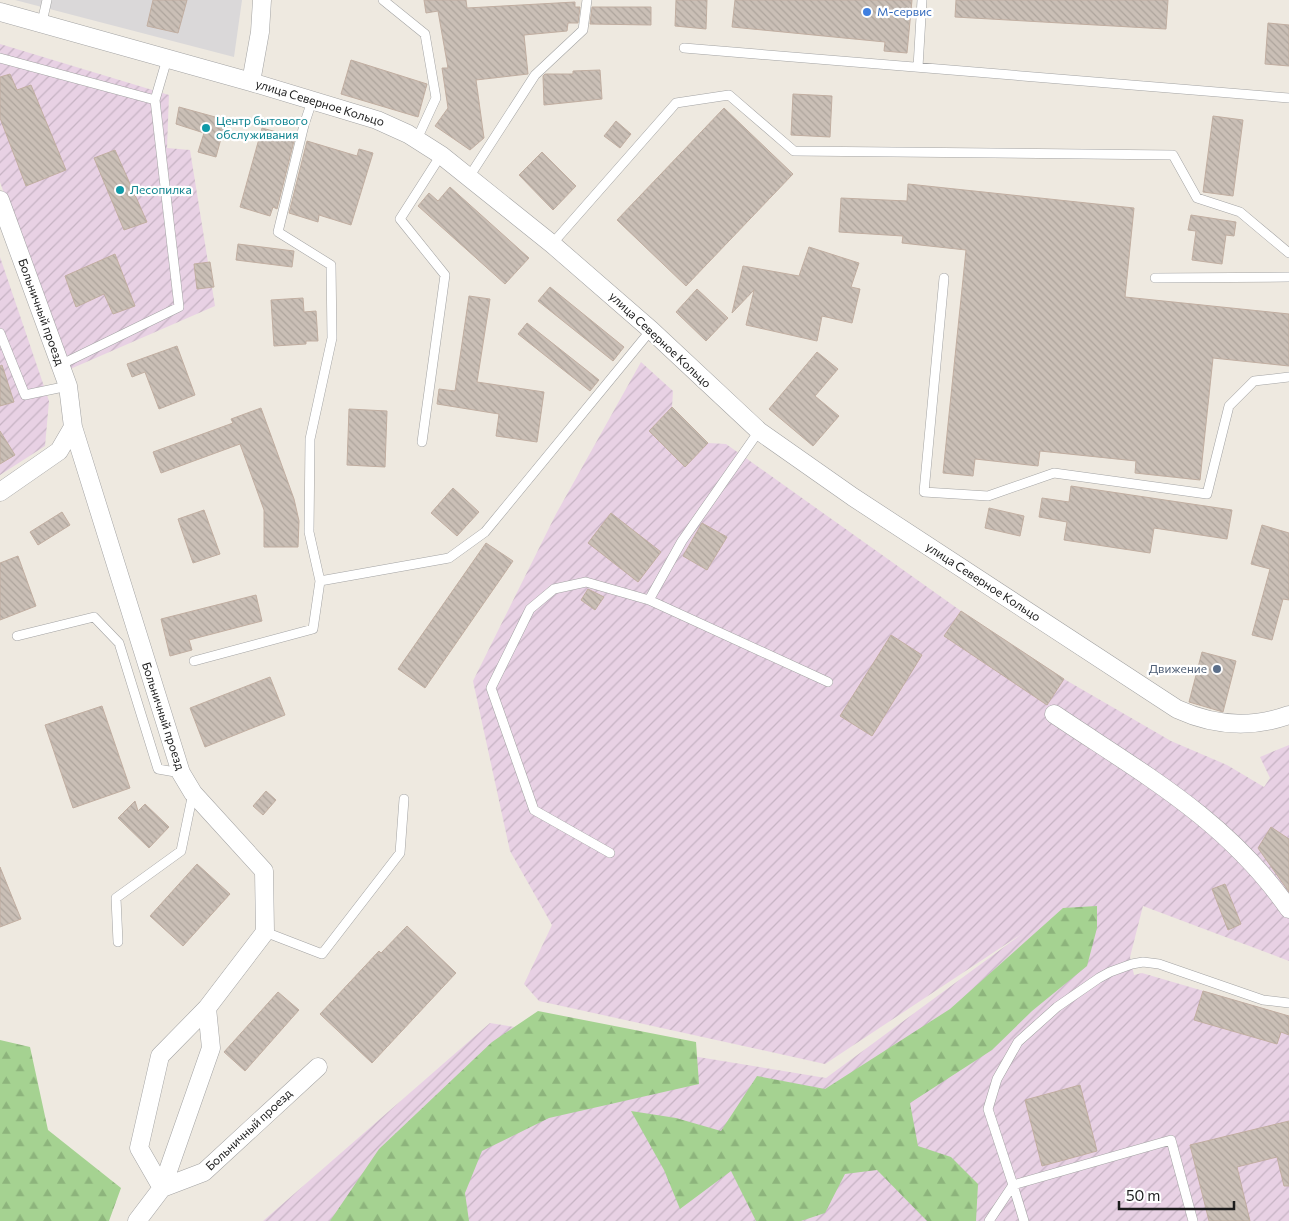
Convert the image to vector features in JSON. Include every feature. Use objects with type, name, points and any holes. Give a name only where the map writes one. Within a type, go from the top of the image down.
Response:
[{"type":"street","points":[[251,82],[260,32],[262,0]]},
{"type":"street","name":"улица Северное Кольцо","points":[[0,12],[42,22],[377,120],[417,139],[470,177],[552,244],[651,330],[759,431],[852,497],[1177,709],[1197,718],[1231,725],[1260,723],[1289,715]]},
{"type":"street","name":"Больничный проезд","points":[[0,200],[68,386],[73,427],[180,773],[193,793],[264,871],[265,932]]},
{"type":"street","points":[[0,492],[59,451],[73,427]]},
{"type":"street","points":[[1054,714],[1199,812],[1259,869],[1289,909]]},
{"type":"street","points":[[162,1188],[139,1148],[160,1056],[207,1008],[265,932]]},
{"type":"street","points":[[137,1221],[162,1188],[211,1048],[207,1008]]},
{"type":"street","name":"Больничный проезд","points":[[162,1188],[204,1172],[318,1067]]},
{"type":"lane","points":[[42,22],[47,0]]},
{"type":"lane","points":[[383,0],[425,34],[436,98],[417,139]]},
{"type":"lane","points":[[470,177],[535,75],[583,30],[587,0]]},
{"type":"lane","points":[[918,68],[922,0]]},
{"type":"lane","points":[[684,48],[1289,98]]},
{"type":"lane","points":[[0,58],[155,100]]},
{"type":"lane","points":[[60,365],[179,307],[155,100],[167,59]]},
{"type":"lane","points":[[552,244],[676,103],[729,95],[794,151],[1173,155],[1197,198],[1240,212],[1289,253]]},
{"type":"lane","points":[[194,661],[313,630],[320,581],[309,532],[310,439],[332,338],[331,265],[278,232],[304,125],[312,101]]},
{"type":"lane","points":[[422,442],[445,275],[400,219],[441,155]]},
{"type":"lane","points":[[1155,278],[1289,277]]},
{"type":"lane","points":[[944,278],[924,492],[988,496],[1054,473],[1207,494],[1229,406],[1254,381],[1289,377]]},
{"type":"lane","points":[[320,581],[449,558],[485,532],[651,330]]},
{"type":"lane","points":[[0,333],[25,395],[68,386]]},
{"type":"lane","points":[[649,600],[682,541],[759,431]]},
{"type":"lane","points":[[610,853],[534,810],[491,688],[530,609],[554,589],[586,582],[649,600],[828,682]]},
{"type":"lane","points":[[17,636],[94,617],[119,643],[158,769],[180,773]]},
{"type":"lane","points":[[118,942],[116,898],[182,851],[193,793]]},
{"type":"lane","points":[[265,932],[322,954],[400,853],[404,799]]},
{"type":"lane","points":[[1024,1221],[988,1109],[997,1079],[1018,1042],[1057,1006],[1092,983],[1120,968],[1143,962],[1172,968],[1264,1000],[1289,1003]]},
{"type":"lane","points":[[989,1221],[1013,1185],[1171,1140],[1193,1221]]},
{"type":"shaded area","points":[[15,0],[242,0],[234,57]]},
{"type":"shaded area","points":[[0,44],[169,95],[167,148],[190,150],[215,306],[68,370],[0,182]]},
{"type":"shaded area","points":[[0,257],[49,401],[45,446],[0,475]]},
{"type":"shaded area","points":[[641,362],[673,391],[672,407],[708,443],[726,444],[961,611],[1064,679],[1171,741],[1227,765],[1264,787],[1270,778],[1260,757],[1289,745],[1289,961],[1143,906],[1130,957],[1134,975],[1142,973],[1289,1016],[1289,1221],[263,1221],[490,1023],[826,1078],[1023,933],[825,1064],[539,1001],[524,984],[552,925],[510,851],[473,681],[556,514]]},
{"type":"green space","points":[[1097,906],[1097,928],[1087,966],[1032,1011],[992,1050],[910,1103],[918,1146],[951,1157],[978,1184],[976,1221],[927,1221],[877,1170],[845,1174],[825,1213],[801,1221],[756,1221],[731,1171],[680,1209],[664,1170],[631,1111],[676,1118],[721,1131],[757,1076],[825,1089],[950,1009],[1063,908]]},
{"type":"green space","points":[[538,1011],[696,1042],[699,1084],[549,1118],[482,1151],[465,1193],[469,1221],[330,1221],[379,1149],[492,1042]]},
{"type":"green space","points":[[0,1040],[30,1047],[48,1130],[121,1188],[109,1221],[0,1221]]},
{"type":"building","points":[[153,0],[187,0],[178,33],[147,26]]},
{"type":"building","points":[[424,0],[466,0],[467,8],[575,2],[575,7],[580,7],[578,23],[568,23],[567,31],[524,35],[528,74],[476,80],[484,138],[470,150],[435,126],[448,108],[442,68],[448,68],[438,11],[426,13]]},
{"type":"building","points":[[676,0],[707,0],[706,29],[675,26]]},
{"type":"building","points":[[735,0],[912,0],[907,53],[884,51],[885,42],[732,27]]},
{"type":"building","points":[[956,0],[1168,0],[1166,29],[955,17]]},
{"type":"building","points":[[592,7],[651,7],[651,25],[590,24]]},
{"type":"building","points":[[1268,23],[1289,25],[1289,66],[1265,64]]},
{"type":"building","points":[[351,60],[427,84],[418,117],[341,94]]},
{"type":"building","points":[[600,70],[602,99],[544,105],[543,76],[545,74],[573,74],[573,71]]},
{"type":"building","points":[[10,74],[17,90],[31,85],[66,170],[26,186],[0,118],[0,77]]},
{"type":"building","points":[[793,94],[832,96],[830,137],[791,135]]},
{"type":"building","name":"Центр бытового обслуживания","points":[[179,107],[226,120],[216,157],[198,152],[204,133],[176,124]]},
{"type":"building","points":[[724,108],[793,174],[686,286],[617,220]]},
{"type":"building","points":[[1213,116],[1243,120],[1233,196],[1203,192]]},
{"type":"building","points":[[616,121],[631,134],[620,148],[604,136]]},
{"type":"building","points":[[262,128],[295,137],[277,209],[273,207],[270,216],[240,207]]},
{"type":"building","points":[[307,141],[357,156],[359,149],[373,153],[351,225],[319,215],[318,222],[289,213]]},
{"type":"building","name":"Лесопилка","points":[[115,150],[147,222],[124,230],[94,158]]},
{"type":"building","points":[[542,152],[576,186],[553,210],[519,175]]},
{"type":"building","points":[[908,184],[1134,208],[1125,297],[1289,314],[1289,366],[1213,358],[1200,480],[1135,473],[1136,461],[1040,451],[1038,466],[975,459],[973,476],[943,473],[966,250],[902,243],[903,236],[839,232],[841,198],[907,201]]},
{"type":"building","points":[[450,187],[529,258],[505,284],[418,206],[429,193],[438,201]]},
{"type":"building","points":[[1191,215],[1236,222],[1234,236],[1226,235],[1222,264],[1192,260],[1196,231],[1188,230]]},
{"type":"building","points":[[238,244],[294,251],[292,267],[236,260]]},
{"type":"building","points":[[809,247],[859,263],[851,287],[860,289],[852,323],[822,316],[817,341],[746,325],[754,290],[732,313],[743,266],[799,276]]},
{"type":"building","points":[[115,254],[135,306],[113,314],[104,294],[76,307],[65,276]]},
{"type":"building","points":[[210,262],[214,287],[197,289],[194,264]]},
{"type":"building","points":[[550,287],[624,347],[613,361],[538,301]]},
{"type":"building","points":[[697,289],[728,318],[706,341],[676,312]]},
{"type":"building","points":[[469,296],[490,299],[477,382],[544,392],[537,442],[496,436],[499,414],[437,404],[439,389],[455,391]]},
{"type":"building","points":[[303,298],[304,312],[316,311],[318,341],[306,341],[306,344],[274,346],[271,300]]},
{"type":"building","points":[[527,323],[599,380],[590,391],[518,334]]},
{"type":"building","points":[[177,346],[195,395],[159,409],[145,372],[132,377],[127,364]]},
{"type":"building","points":[[817,352],[838,369],[815,396],[839,416],[813,446],[769,409]]},
{"type":"building","points":[[2,365],[14,402],[0,406],[0,366]]},
{"type":"building","points":[[672,407],[708,443],[685,467],[649,431]]},
{"type":"building","points":[[261,408],[294,499],[299,521],[298,547],[264,547],[264,510],[240,444],[161,473],[153,452],[233,423],[231,419]]},
{"type":"building","points":[[349,409],[387,411],[385,467],[347,465]]},
{"type":"building","points":[[0,431],[15,455],[0,464]]},
{"type":"building","points":[[1071,486],[1232,510],[1227,539],[1154,528],[1150,553],[1064,540],[1067,522],[1039,517],[1042,498],[1069,502]]},
{"type":"building","points":[[453,488],[479,512],[457,536],[431,513]]},
{"type":"building","points":[[989,508],[1024,516],[1020,536],[985,528]]},
{"type":"building","points":[[204,510],[220,554],[193,563],[178,519]]},
{"type":"building","points":[[62,512],[70,525],[38,545],[30,532]]},
{"type":"building","points":[[611,513],[661,552],[638,582],[588,543]]},
{"type":"building","points":[[702,523],[727,537],[707,570],[683,556]]},
{"type":"building","points":[[1262,525],[1289,533],[1289,600],[1283,599],[1272,640],[1252,635],[1270,569],[1251,564]]},
{"type":"building","points":[[486,543],[513,561],[425,688],[398,669]]},
{"type":"building","points":[[18,556],[36,606],[0,620],[0,563]]},
{"type":"building","points":[[588,589],[604,597],[595,610],[581,600]]},
{"type":"building","points":[[256,595],[262,621],[189,640],[192,650],[170,656],[161,619]]},
{"type":"building","points":[[961,611],[1064,679],[1047,705],[944,636]]},
{"type":"building","points":[[891,635],[922,655],[872,736],[840,716]]},
{"type":"building","points":[[1202,652],[1236,661],[1223,712],[1189,702]]},
{"type":"building","points":[[270,677],[285,715],[205,747],[190,708]]},
{"type":"building","points":[[102,706],[130,788],[73,808],[45,725]]},
{"type":"building","points":[[266,791],[276,800],[263,815],[253,806]]},
{"type":"building","points":[[135,801],[138,811],[145,804],[169,827],[149,848],[118,818]]},
{"type":"building","points":[[1271,827],[1289,839],[1289,892],[1258,848]]},
{"type":"building","points":[[197,864],[230,894],[183,946],[150,916]]},
{"type":"building","points":[[0,867],[21,919],[0,927]]},
{"type":"building","points":[[1225,884],[1241,924],[1228,930],[1212,889]]},
{"type":"building","points":[[407,926],[456,973],[372,1063],[320,1014],[379,951],[381,953]]},
{"type":"building","points":[[1203,991],[1289,1016],[1289,1035],[1281,1032],[1277,1044],[1194,1020]]},
{"type":"building","points":[[278,992],[299,1010],[245,1071],[224,1052]]},
{"type":"building","points":[[1080,1085],[1097,1151],[1042,1166],[1025,1100]]},
{"type":"building","points":[[1289,1121],[1289,1186],[1284,1186],[1277,1157],[1237,1167],[1250,1221],[1209,1221],[1190,1145]]},
{"type":"place","name":"М-сервис","points":[[867,12]]},
{"type":"place","name":"Центр бытового обслуживания","points":[[206,128]]},
{"type":"place","name":"Лесопилка","points":[[120,190]]},
{"type":"place","name":"Движение","points":[[1217,669]]}]
